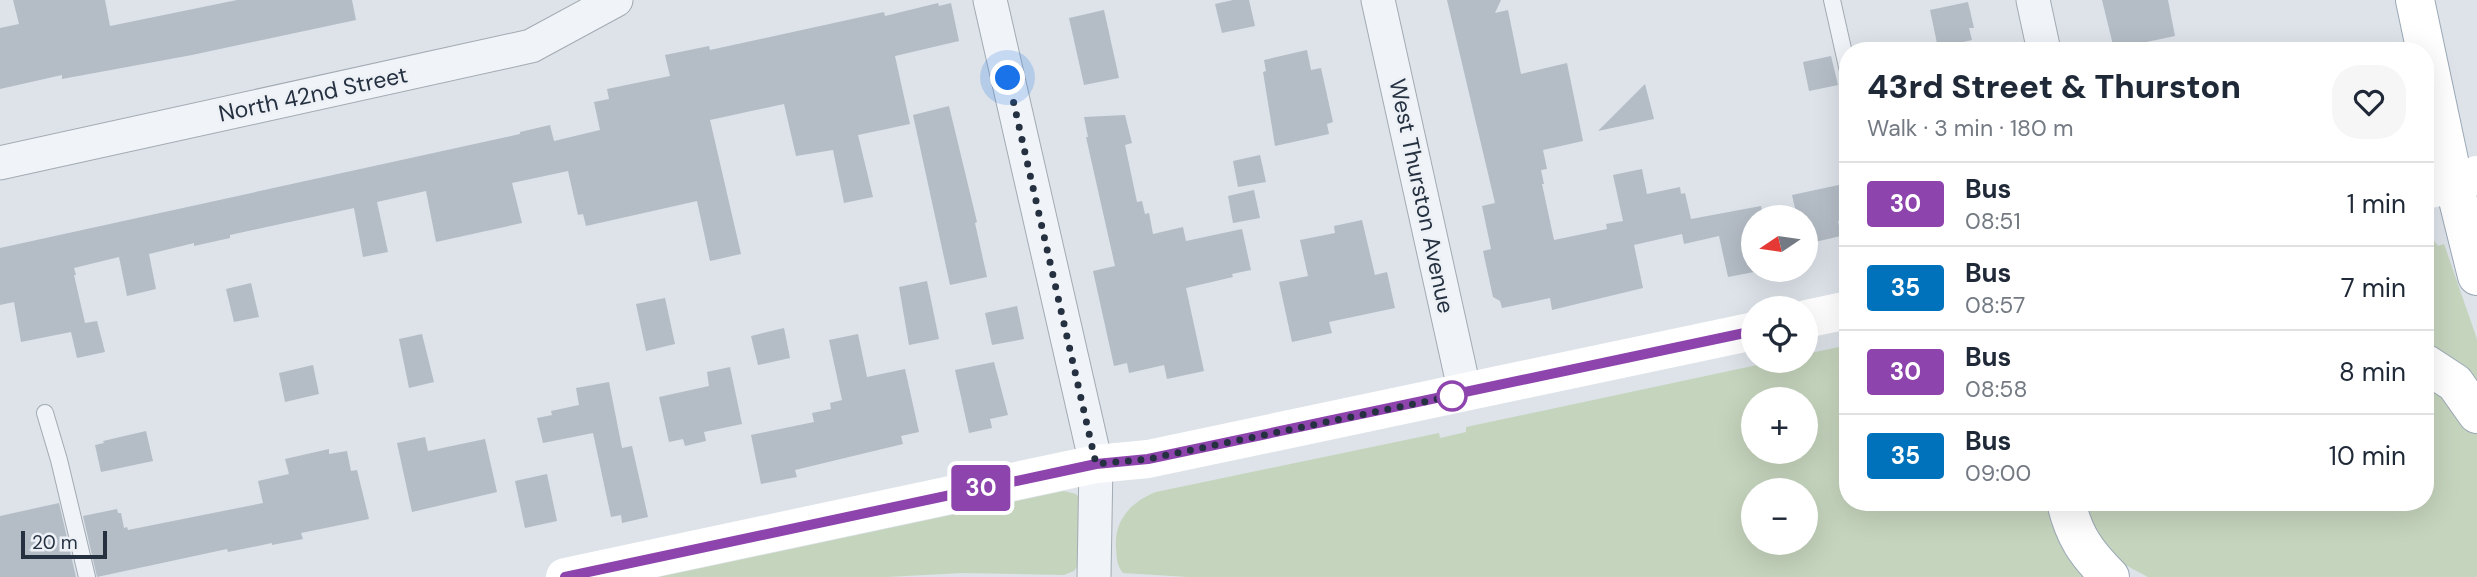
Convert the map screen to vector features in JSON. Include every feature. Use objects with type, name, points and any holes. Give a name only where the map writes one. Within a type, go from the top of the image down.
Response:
[{"type":"street","name":"North 42nd Street","points":[[0,163],[531,46],[616,0]]},
{"type":"street","points":[[990,0],[1096,464],[1094,577]]},
{"type":"street","name":"West Thurston Avenue","points":[[1378,0],[1465,393]]},
{"type":"street","points":[[2033,0],[2042,42]]},
{"type":"street","points":[[2415,0],[2421,42]]},
{"type":"street","points":[[2434,115],[2477,276]]},
{"type":"street","points":[[1818,316],[1839,312]]},
{"type":"street","points":[[565,577],[1096,464],[1148,459],[1741,334]]},
{"type":"street","points":[[2434,369],[2455,383],[2477,414]]},
{"type":"street","points":[[2068,511],[2075,535],[2090,557],[2110,577]]},
{"type":"lane","points":[[1832,0],[1841,42]]},
{"type":"lane","points":[[45,413],[87,577]]},
{"type":"green space","points":[[2434,241],[2438,246],[2444,244],[2477,339],[2477,393],[2434,353]]},
{"type":"green space","points":[[1839,347],[1839,511],[2054,511],[2090,577],[1188,577],[1123,573],[1118,564],[1116,537],[1121,520],[1132,506],[1156,492],[1439,433],[1440,438],[1466,432],[1466,427],[1741,368],[1741,373],[1818,373],[1818,351]]},
{"type":"green space","points":[[2434,385],[2458,405],[2477,434],[2477,577],[2148,577],[2114,559],[2097,536],[2086,511],[2434,511]]},
{"type":"green space","points":[[1064,491],[1076,494],[1083,502],[1079,564],[1074,571],[1064,575],[962,573],[887,577],[659,577]]},
{"type":"building","points":[[13,0],[105,0],[110,26],[237,0],[352,0],[356,20],[192,55],[62,79],[62,75],[0,89],[0,28],[19,24]]},
{"type":"building","points":[[1249,0],[1255,26],[1222,33],[1215,4]]},
{"type":"building","points":[[1447,0],[1501,0],[1495,13],[1508,10],[1521,74],[1567,63],[1583,141],[1543,150],[1547,169],[1541,170],[1542,184],[1554,240],[1607,229],[1606,224],[1623,221],[1613,175],[1642,169],[1647,194],[1680,187],[1681,194],[1685,193],[1691,219],[1741,210],[1741,274],[1728,277],[1719,236],[1684,244],[1682,234],[1634,245],[1643,288],[1552,310],[1550,298],[1502,308],[1500,301],[1493,297],[1483,251],[1491,249],[1482,206],[1495,203]]},
{"type":"building","points":[[2102,0],[2168,0],[2175,36],[2146,42],[2112,42]]},
{"type":"building","points":[[1968,2],[1974,28],[1969,28],[1972,40],[1937,42],[1930,10]]},
{"type":"building","points":[[938,3],[939,6],[951,3],[959,41],[895,56],[910,124],[858,135],[873,197],[844,203],[833,150],[796,156],[784,104],[710,120],[741,254],[710,261],[697,201],[586,226],[583,214],[578,215],[568,171],[512,183],[522,223],[436,242],[426,191],[377,202],[388,252],[363,257],[354,208],[230,235],[230,238],[149,254],[156,289],[127,296],[119,257],[74,268],[85,323],[97,321],[105,352],[77,358],[71,332],[21,342],[14,302],[0,305],[0,248],[520,134],[550,125],[554,141],[600,130],[594,102],[609,99],[607,89],[670,76],[665,55],[709,46],[710,50]]},
{"type":"building","points":[[1104,10],[1119,78],[1084,85],[1069,18]]},
{"type":"building","points":[[1307,50],[1311,70],[1321,68],[1333,122],[1327,124],[1329,134],[1275,146],[1263,72],[1266,71],[1264,60]]},
{"type":"building","points":[[1831,56],[1838,85],[1809,91],[1803,62]]},
{"type":"building","points":[[1645,84],[1654,119],[1598,131]]},
{"type":"building","points":[[949,106],[977,222],[975,223],[987,277],[950,285],[913,115]]},
{"type":"building","points":[[1125,115],[1132,143],[1125,145],[1137,202],[1142,201],[1145,214],[1149,213],[1153,234],[1183,227],[1186,241],[1242,229],[1251,270],[1186,288],[1204,371],[1167,379],[1164,365],[1129,373],[1127,363],[1114,366],[1093,271],[1115,266],[1086,137],[1084,117]]},
{"type":"building","points":[[1260,155],[1266,182],[1238,187],[1233,161]]},
{"type":"building","points":[[1839,185],[1839,236],[1818,241],[1818,205],[1794,205],[1792,195]]},
{"type":"building","points":[[1254,190],[1260,218],[1233,223],[1228,196]]},
{"type":"building","points":[[1362,220],[1375,275],[1387,272],[1395,308],[1329,322],[1332,333],[1292,342],[1279,282],[1308,276],[1300,240],[1335,233],[1334,226]]},
{"type":"building","points":[[927,281],[939,339],[909,345],[899,287]]},
{"type":"building","points":[[251,283],[259,317],[234,322],[226,289]]},
{"type":"building","points":[[665,298],[675,344],[646,351],[636,304]]},
{"type":"building","points":[[1017,306],[1024,339],[992,345],[985,313]]},
{"type":"building","points":[[784,328],[790,358],[758,365],[751,336]]},
{"type":"building","points":[[422,334],[434,382],[409,388],[399,339]]},
{"type":"building","points":[[858,334],[867,377],[905,369],[919,432],[901,436],[903,444],[795,470],[797,477],[761,484],[751,435],[814,422],[812,413],[831,409],[830,403],[842,400],[829,340]]},
{"type":"building","points":[[994,362],[1008,415],[990,419],[992,428],[969,433],[955,370]]},
{"type":"building","points":[[313,365],[319,394],[285,402],[279,373]]},
{"type":"building","points":[[730,367],[742,424],[704,432],[706,441],[685,446],[683,439],[669,442],[659,397],[709,386],[707,372]]},
{"type":"building","points":[[609,382],[622,448],[632,446],[648,517],[622,523],[621,515],[611,517],[593,433],[543,443],[537,418],[552,415],[551,411],[579,405],[576,388]]},
{"type":"building","points":[[146,431],[153,461],[101,472],[95,445]]},
{"type":"building","points":[[425,437],[428,451],[485,439],[497,492],[412,512],[397,443]]},
{"type":"building","points":[[329,449],[329,454],[347,451],[351,471],[357,470],[369,519],[301,533],[303,539],[228,552],[227,549],[97,577],[83,516],[117,509],[118,513],[121,513],[124,528],[127,527],[128,530],[263,503],[258,481],[289,474],[285,459]]},
{"type":"building","points":[[547,474],[557,521],[525,528],[515,481]]},
{"type":"building","points":[[59,503],[76,577],[0,577],[0,516]]},
{"type":"bus line","name":"30","points":[[565,577],[1096,464],[1148,459],[1741,334]]},
{"type":"route","points":[[1008,78],[1096,464],[1148,459],[1452,396]]}]
